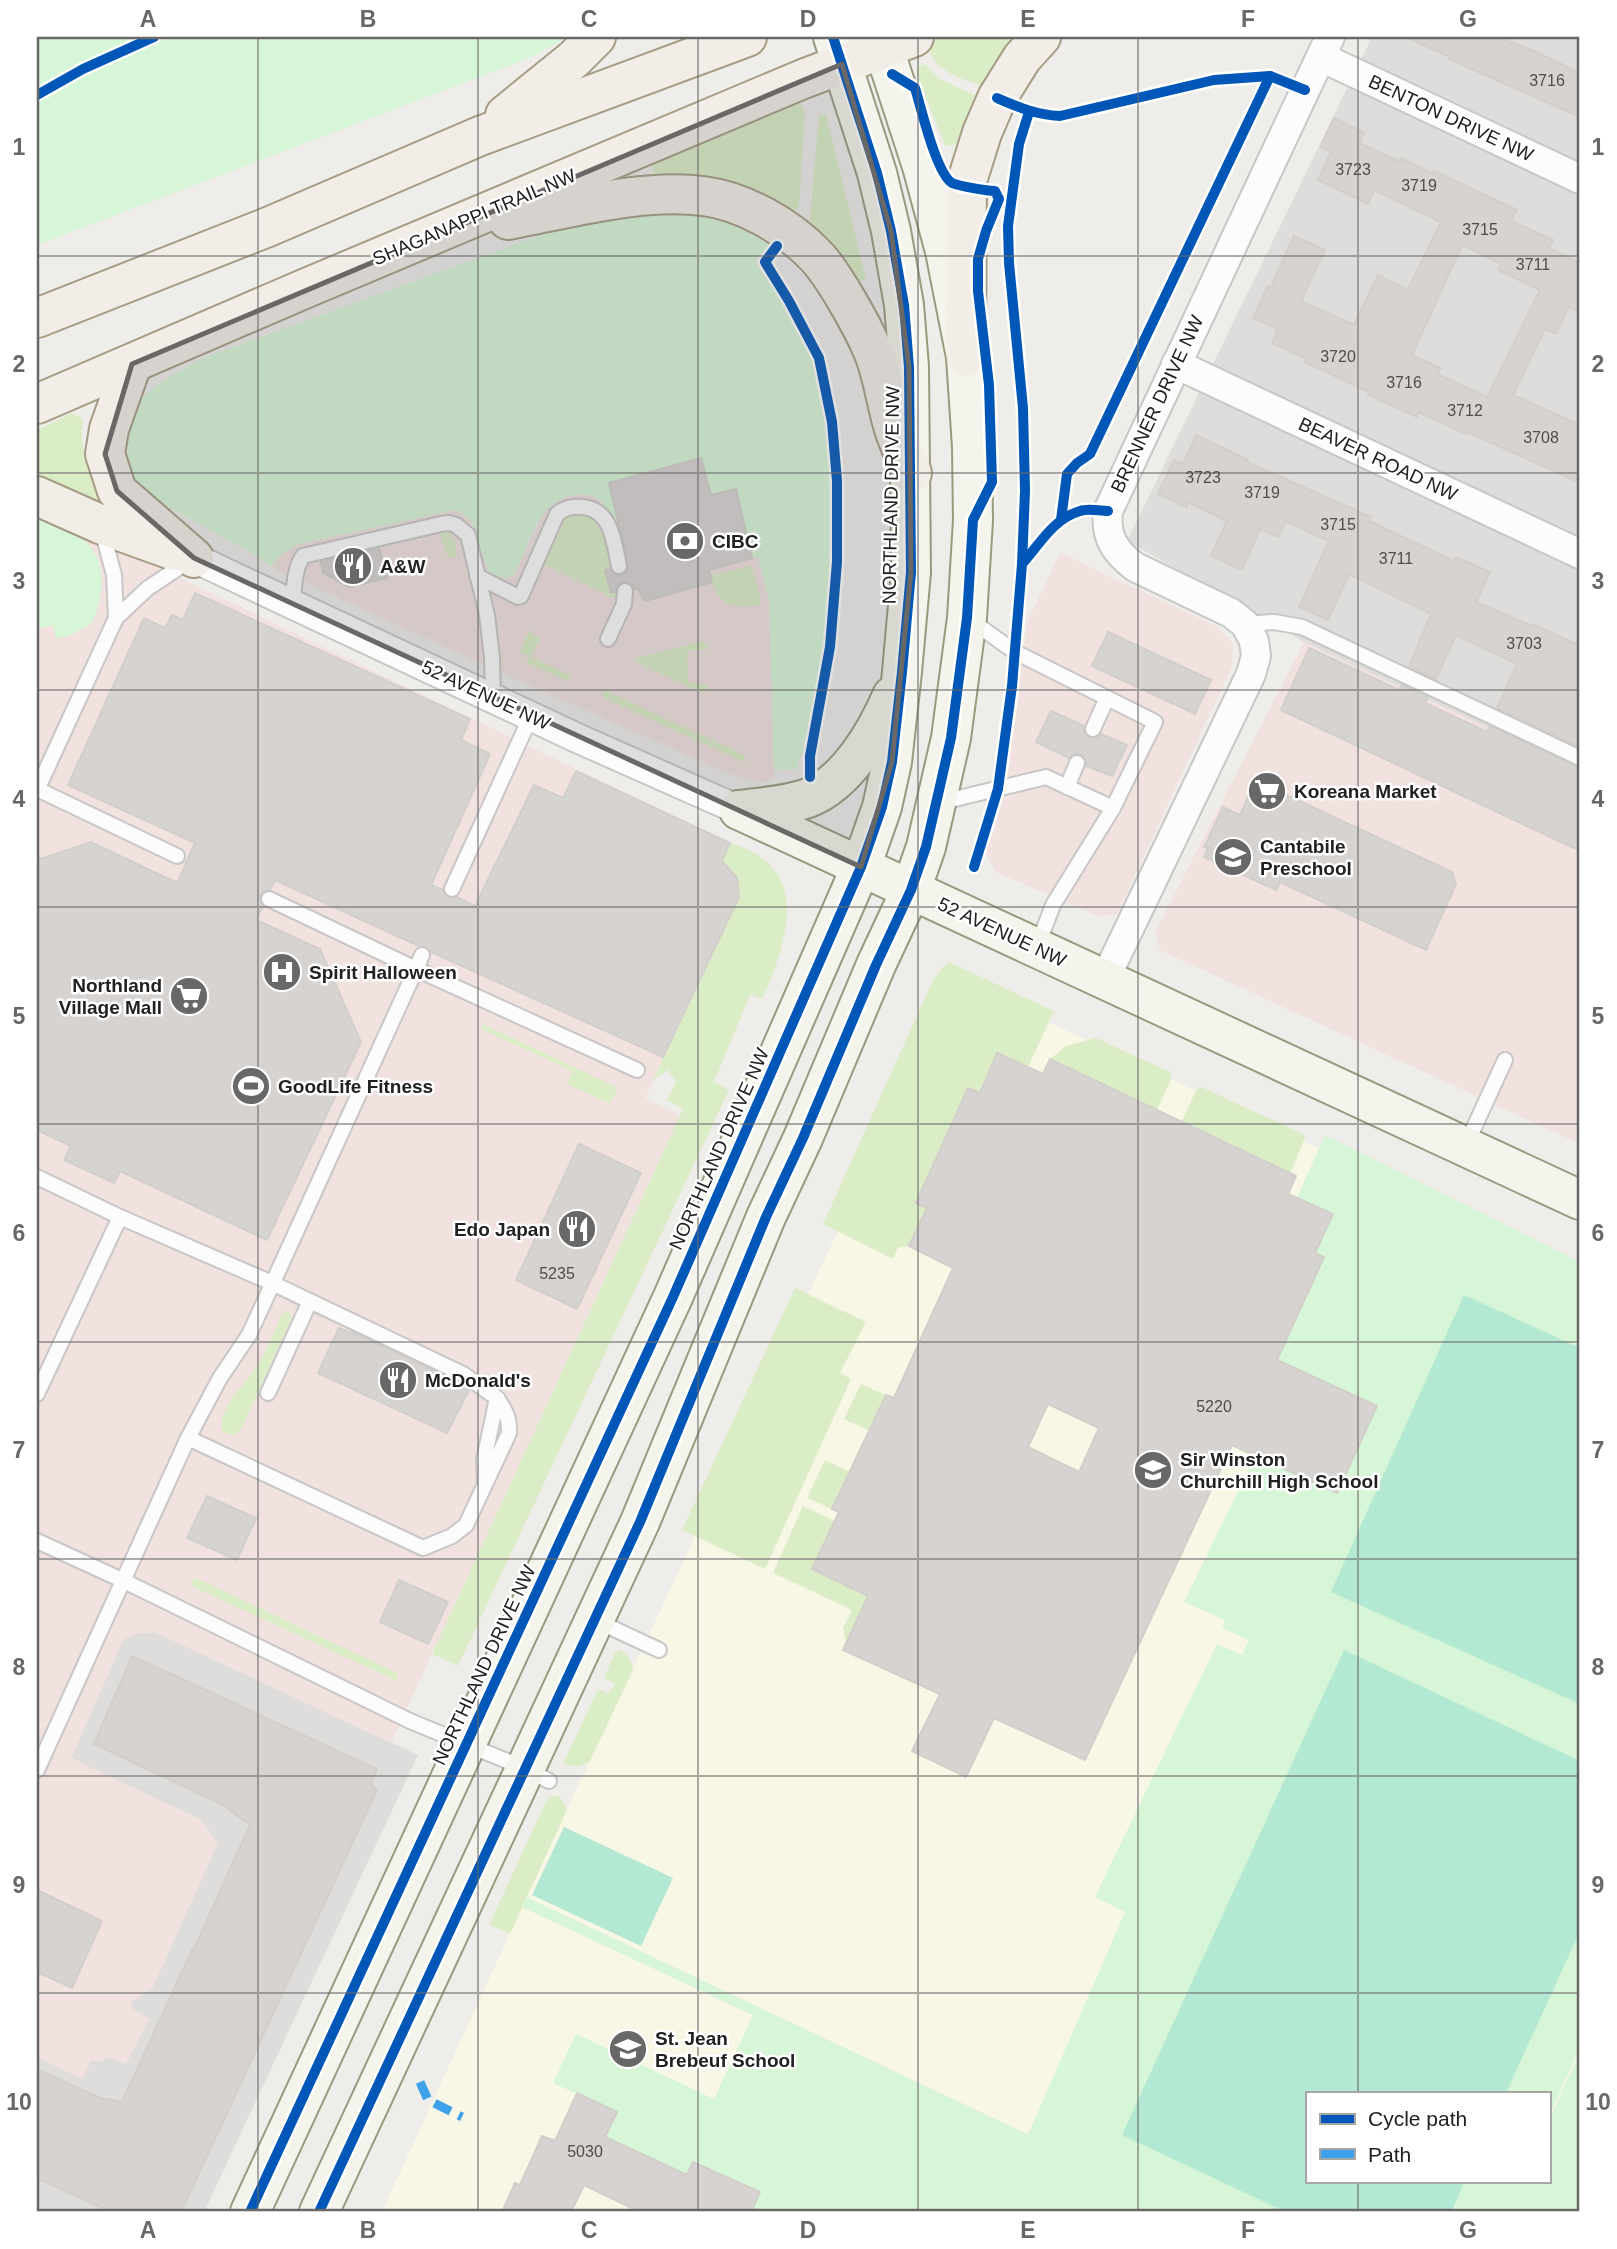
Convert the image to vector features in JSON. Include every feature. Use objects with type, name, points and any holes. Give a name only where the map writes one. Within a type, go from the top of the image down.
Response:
[{"type":"main road","points":[[480,136],[574,59],[596,37]]},
{"type":"main road","points":[[37,318],[268,227],[480,136],[747,37]]},
{"type":"main road","points":[[966,357],[967,181],[982,133],[997,98],[1022,58],[1041,37]]},
{"type":"main road","name":"SHAGANAPPI TRAIL NW","points":[[37,404],[433,234],[838,50],[893,41]]},
{"type":"main road","points":[[433,234],[659,194],[704,196],[736,205],[766,218],[816,256],[846,300],[873,352],[894,429],[912,473]]},
{"type":"main road","points":[[132,364],[109,429],[105,454],[109,467],[117,491],[194,558]]},
{"type":"main road","points":[[37,496],[100,524],[194,558]]},
{"type":"street","points":[[319,2212],[537,1775],[594,1620],[640,1522],[766,1217],[803,1138],[876,965],[912,890],[926,847],[951,738],[967,618],[973,520],[971,447],[966,357],[945,251],[893,41]]},
{"type":"street","name":"BENTON DRIVE NW","points":[[1326,47],[1580,179]]},
{"type":"street","name":"BRENNER DRIVE NW","points":[[1245,624],[1231,612],[1135,567],[1115,549],[1106,525],[1111,502],[1326,47]]},
{"type":"street","name":"NORTHLAND DRIVE NW","points":[[250,2212],[673,1297],[861,867],[881,807],[892,762],[911,572],[909,367],[904,305],[891,231],[877,173],[838,50]]},
{"type":"street","name":"BEAVER ROAD NW","points":[[1177,363],[1580,554]]},
{"type":"street","name":"52 AVENUE NW","points":[[194,558],[1580,1200]]},
{"type":"street","points":[[1105,979],[1251,674],[1256,656],[1254,641],[1245,624]]},
{"type":"street","points":[[738,810],[806,798],[821,792],[837,780],[881,723],[902,672]]},
{"type":"lane","points":[[477,576],[518,597],[522,594],[555,519],[566,508],[589,508],[604,517],[609,525],[619,566]]},
{"type":"lane","points":[[293,604],[294,584],[300,561],[309,553],[449,523],[463,528],[468,535],[487,615],[493,669],[492,698]]},
{"type":"lane","points":[[100,524],[114,575],[116,618]]},
{"type":"lane","points":[[177,856],[37,790],[116,618],[148,588],[194,558]]},
{"type":"lane","points":[[608,639],[624,604],[625,590]]},
{"type":"lane","points":[[967,618],[1014,652],[1155,722],[1112,808],[1053,905],[1036,948]]},
{"type":"lane","points":[[1245,624],[1274,622],[1302,627],[1580,758]]},
{"type":"lane","points":[[1093,729],[1107,698]]},
{"type":"lane","points":[[452,889],[531,716]]},
{"type":"lane","points":[[1067,787],[1077,763]]},
{"type":"lane","points":[[936,804],[1046,777],[1112,808]]},
{"type":"lane","points":[[269,899],[637,1070]]},
{"type":"lane","points":[[37,1770],[188,1438],[224,1371],[249,1335],[422,955]]},
{"type":"lane","points":[[1465,1146],[1505,1060]]},
{"type":"lane","points":[[37,1177],[120,1217],[272,1283],[463,1374],[498,1398],[510,1422],[509,1433],[466,1525],[461,1531],[423,1548],[188,1438]]},
{"type":"lane","points":[[37,1394],[120,1217]]},
{"type":"lane","points":[[268,1393],[310,1301]]},
{"type":"lane","points":[[485,1483],[484,1460],[498,1398]]},
{"type":"lane","points":[[37,1542],[122,1580],[410,1721],[537,1775]]},
{"type":"lane","points":[[594,1620],[659,1650]]},
{"type":"highlighted area","points":[[842,64],[891,231],[909,367],[911,572],[892,762],[861,867],[194,558],[117,491],[105,454],[132,364]]},
{"type":"shaded area","points":[[1372,37],[1580,37],[1580,771],[1304,642],[1127,541]]},
{"type":"shaded area","points":[[701,458],[736,489],[752,558],[757,556],[769,599],[774,779],[763,783],[732,775],[271,567],[283,553],[299,544],[460,511],[470,520],[489,572],[505,579],[515,574],[543,513],[552,503],[565,497],[584,494],[598,499],[617,522],[609,483]]},
{"type":"shaded area","points":[[70,525],[730,843],[721,862],[734,872],[739,891],[739,897],[645,1098],[680,1115],[391,1743],[155,1632],[134,1634],[123,1640],[71,1758],[200,1819],[218,1843],[153,1987],[132,2002],[131,2008],[149,2019],[126,2064],[109,2057],[100,2062],[91,2061],[82,2079],[37,2057],[37,629],[53,625]]},
{"type":"shaded area","points":[[1060,553],[1216,626],[1233,644],[1232,666],[1117,914],[1098,916],[996,872],[986,853],[1010,754],[1027,622]]},
{"type":"shaded area","points":[[1304,642],[1580,771],[1580,1144],[1160,950],[1155,932]]},
{"type":"shaded area","name":"Sir Winston Churchill High School","points":[[956,979],[1580,1270],[1580,2052],[1550,2118],[1550,2092],[1306,2092],[1306,2182],[1521,2182],[1506,2212],[1193,2212],[526,1897]]},
{"type":"shaded area","points":[[155,1632],[418,1755],[204,2212],[37,2212],[37,2000],[82,1763],[71,1758],[123,1640],[134,1634]]},
{"type":"shaded area","name":"St. Jean Brebeuf School","points":[[522,1907],[780,2028],[1122,2212],[382,2212]]},
{"type":"green space","points":[[37,37],[567,37],[534,56],[37,245]]},
{"type":"green space","points":[[940,37],[1017,37],[983,86],[957,77],[937,64],[927,48],[929,41]]},
{"type":"green space","points":[[925,64],[940,79],[977,96],[958,144],[945,146],[916,71],[919,65]]},
{"type":"green space","points":[[794,99],[800,103],[805,113],[799,206],[792,214],[697,177],[654,175],[652,162]]},
{"type":"green space","points":[[826,114],[866,279],[855,283],[805,223],[810,218],[819,115]]},
{"type":"green space","points":[[643,208],[712,212],[774,241],[755,261],[804,338],[818,370],[832,475],[827,620],[813,718],[797,769],[774,770],[769,599],[758,557],[752,558],[736,489],[711,495],[701,458],[609,483],[618,523],[602,503],[589,495],[575,495],[552,505],[536,525],[515,574],[505,579],[489,572],[470,520],[460,511],[299,544],[283,553],[271,567],[254,554],[148,496],[127,476],[122,444],[122,427],[126,416],[156,386],[203,358],[541,235],[597,218]]},
{"type":"green space","points":[[72,413],[83,419],[82,441],[87,462],[106,500],[101,505],[37,484],[37,430]]},
{"type":"green space","points":[[37,513],[81,537],[96,556],[102,577],[100,600],[92,623],[69,636],[56,639],[53,625],[37,629]]},
{"type":"green space","points":[[582,514],[595,523],[603,536],[612,568],[605,571],[611,592],[617,591],[616,599],[541,563],[561,521],[568,516]]},
{"type":"green space","points":[[444,529],[456,544],[456,556],[452,558],[448,557],[439,531],[378,547],[377,542]]},
{"type":"green space","points":[[751,566],[760,605],[734,605],[722,599],[710,576]]},
{"type":"green space","points":[[529,631],[540,638],[531,657],[570,675],[568,681],[526,663],[529,656],[520,652]]},
{"type":"green space","points":[[702,641],[707,644],[707,649],[687,651],[688,683],[706,684],[709,688],[703,693],[635,662],[637,658]]},
{"type":"green space","points":[[600,688],[744,755],[746,763],[604,698]]},
{"type":"green space","points":[[730,843],[757,854],[774,869],[784,887],[787,908],[780,953],[763,999],[750,995],[714,1082],[729,1090],[458,1666],[432,1654],[683,1109],[667,1100],[676,1082],[668,1070],[653,1080],[739,897],[735,877],[721,863]]},
{"type":"green space","points":[[949,962],[1054,1011],[1028,1067],[997,1053],[980,1093],[968,1089],[916,1202],[927,1208],[909,1246],[898,1248],[893,1259],[823,1224],[933,980]]},
{"type":"green space","points":[[483,1024],[618,1088],[610,1104],[567,1084],[572,1071],[481,1029]]},
{"type":"green space","points":[[1096,1038],[1170,1072],[1172,1077],[1156,1112],[1050,1059],[1066,1046]]},
{"type":"green space","points":[[1201,1087],[1303,1134],[1305,1138],[1290,1174],[1181,1123],[1197,1088]]},
{"type":"green space","points":[[1325,1135],[1580,1262],[1580,2047],[1550,2115],[1550,2092],[1306,2092],[1306,2182],[1550,2182],[1550,2118],[1580,2052],[1580,2212],[751,2212],[759,2192],[694,2162],[687,2175],[605,2137],[617,2112],[553,2083],[576,2034],[714,2099],[753,2015],[522,1907],[526,1897],[1028,2135],[1125,1912],[1095,1897],[1217,1644],[1242,1655],[1249,1640],[1222,1628],[1225,1620],[1184,1602],[1250,1467],[1246,1451],[1336,1493],[1377,1407],[1289,1366],[1270,1406],[1247,1395],[1323,1257],[1315,1253],[1333,1215],[1297,1198]]},
{"type":"green space","points":[[795,1288],[866,1322],[840,1373],[851,1379],[765,1569],[682,1530]]},
{"type":"green space","points":[[1464,1295],[1580,1348],[1580,1704],[1331,1592]]},
{"type":"green space","points":[[288,1311],[292,1317],[241,1430],[234,1435],[226,1433],[221,1429],[225,1411],[259,1363],[282,1314]]},
{"type":"green space","points":[[861,1384],[886,1395],[870,1431],[844,1419]]},
{"type":"green space","points":[[825,1460],[850,1472],[832,1509],[807,1498]]},
{"type":"green space","points":[[803,1506],[835,1521],[812,1568],[868,1596],[846,1642],[843,1628],[852,1610],[773,1573]]},
{"type":"green space","points":[[194,1577],[397,1673],[397,1681],[191,1586]]},
{"type":"green space","points":[[620,1650],[629,1658],[633,1670],[590,1761],[579,1767],[563,1764],[598,1689],[609,1693],[615,1684],[604,1678],[615,1652]]},
{"type":"green space","points":[[1344,1650],[1580,1761],[1580,1931],[1506,2092],[1306,2092],[1306,2182],[1465,2182],[1451,2212],[1286,2212],[1122,2135]]},
{"type":"green space","points":[[548,1797],[560,1797],[567,1810],[510,1934],[489,1925]]},
{"type":"green space","points":[[564,1827],[673,1878],[641,1946],[532,1895]]},
{"type":"building","points":[[1406,37],[1497,37],[1532,50],[1580,73],[1580,117],[1449,59],[1450,57]]},
{"type":"building","points":[[1334,118],[1364,133],[1359,143],[1400,162],[1401,158],[1433,174],[1434,171],[1517,210],[1511,221],[1553,240],[1549,248],[1580,263],[1580,312],[1569,307],[1556,334],[1545,329],[1513,395],[1580,425],[1580,483],[1419,412],[1417,417],[1368,395],[1369,392],[1272,343],[1278,329],[1253,318],[1268,286],[1271,287],[1294,236],[1325,250],[1301,301],[1354,325],[1378,275],[1408,290],[1441,222],[1374,190],[1368,204],[1318,180],[1331,152],[1320,147]],"holes":[[[1462,245],[1501,264],[1498,270],[1540,290],[1487,397],[1437,374],[1440,368],[1412,355]]]},
{"type":"building","points":[[1196,435],[1248,460],[1247,462],[1371,517],[1369,521],[1454,561],[1456,557],[1490,572],[1476,602],[1580,646],[1580,747],[1497,708],[1517,664],[1456,635],[1436,679],[1409,667],[1431,614],[1349,574],[1328,620],[1299,607],[1329,541],[1285,521],[1278,537],[1260,529],[1242,570],[1211,556],[1227,521],[1188,502],[1186,507],[1158,494],[1174,460],[1183,464]]},
{"type":"building","name":"CIBC","points":[[701,458],[711,495],[736,489],[752,558],[709,570],[712,582],[645,601],[638,589],[626,582],[620,583],[615,592],[611,592],[605,570],[610,569],[615,575],[622,575],[628,570],[628,565],[609,483]]},
{"type":"building","name":"A&W","points":[[379,548],[387,578],[349,587],[323,573],[321,562]]},
{"type":"building","points":[[195,593],[470,719],[461,740],[490,754],[431,885],[443,890],[447,897],[457,897],[475,906],[534,785],[563,798],[576,771],[730,843],[722,861],[737,878],[739,897],[663,1057],[275,880],[270,890],[264,891],[260,896],[263,906],[256,920],[320,949],[361,1042],[267,1240],[120,1171],[114,1183],[64,1160],[71,1146],[37,1130],[37,860],[91,842],[177,883],[195,843],[68,785],[144,618],[165,628],[172,615],[183,620]]},
{"type":"building","points":[[1108,632],[1211,680],[1195,714],[1092,666]]},
{"type":"building","points":[[1309,648],[1399,690],[1402,685],[1428,697],[1425,703],[1487,732],[1490,726],[1580,768],[1580,851],[1281,710]]},
{"type":"building","points":[[1051,711],[1084,726],[1088,737],[1095,738],[1101,734],[1127,745],[1112,776],[1086,766],[1081,754],[1069,758],[1036,742]]},
{"type":"building","points":[[1263,784],[1452,872],[1456,884],[1426,950],[1280,882],[1276,890],[1204,857],[1208,848],[1204,847],[1223,807],[1240,815],[1252,788]]},
{"type":"building","points":[[997,1053],[1043,1074],[1050,1059],[1296,1176],[1288,1194],[1333,1214],[1315,1253],[1324,1257],[1277,1360],[1377,1406],[1337,1493],[1232,1445],[1085,1760],[994,1718],[966,1777],[912,1751],[940,1694],[843,1650],[868,1596],[812,1569],[839,1512],[832,1509],[886,1395],[894,1398],[953,1268],[909,1246],[927,1208],[916,1203],[968,1088],[980,1093]],"holes":[[[1048,1404],[1099,1428],[1079,1472],[1028,1447]]]},
{"type":"building","points":[[579,1144],[641,1173],[577,1309],[516,1280]]},
{"type":"building","name":"McDonald's","points":[[339,1328],[458,1382],[469,1390],[447,1433],[318,1373]]},
{"type":"building","points":[[207,1496],[256,1518],[237,1560],[187,1538]]},
{"type":"building","points":[[399,1580],[448,1602],[428,1644],[380,1622]]},
{"type":"building","points":[[132,1656],[377,1769],[371,1785],[377,1790],[181,2212],[111,2212],[37,2178],[37,2069],[100,2098],[122,2102],[250,1825],[223,1805],[94,1744]]},
{"type":"building","points":[[37,1890],[102,1921],[72,1988],[37,1972]]},
{"type":"building","points":[[577,2093],[617,2112],[605,2137],[687,2175],[693,2162],[760,2192],[751,2212],[640,2212],[584,2185],[571,2212],[502,2212],[515,2183],[520,2185],[542,2136],[555,2141]]},
{"type":"marked path","points":[[420,2082],[428,2100],[462,2117]]},
{"type":"cycle path","points":[[37,95],[83,69],[154,37]]},
{"type":"cycle path","points":[[250,2212],[673,1297],[861,867],[882,807],[892,762],[911,572],[909,367],[904,305],[891,231],[877,173],[833,37]]},
{"type":"cycle path","points":[[319,2212],[640,1522],[766,1217],[911,890],[926,847],[951,738],[967,618],[973,520],[992,482],[989,385],[978,291],[978,259],[999,199],[995,191],[952,183],[946,177],[935,154],[915,88],[892,74]]},
{"type":"cycle path","points":[[997,98],[1035,112],[1060,116],[1214,80],[1270,76],[1305,90]]},
{"type":"cycle path","points":[[1061,520],[1067,474],[1090,454],[1270,76]]},
{"type":"cycle path","points":[[974,867],[998,789],[1012,686],[1022,564],[1025,491],[1023,408],[1008,226],[1019,144],[1029,112]]},
{"type":"cycle path","points":[[777,246],[765,262],[819,358],[832,422],[837,481],[837,562],[830,647],[810,756],[810,777]]},
{"type":"cycle path","points":[[1022,564],[1048,533],[1070,515],[1083,510],[1108,511]]},
{"type":"place","name":"CIBC","points":[[685,541]]},
{"type":"place","name":"A&W","points":[[353,566]]},
{"type":"place","name":"Koreana Market","points":[[1267,791]]},
{"type":"place","name":"Cantabile Preschool","points":[[1233,857]]},
{"type":"place","name":"Spirit Halloween","points":[[282,972]]},
{"type":"place","name":"Northland Village Mall","points":[[189,996]]},
{"type":"place","name":"GoodLife Fitness","points":[[251,1086]]},
{"type":"place","name":"Edo Japan","points":[[577,1229]]},
{"type":"place","name":"McDonald's","points":[[398,1380]]},
{"type":"place","name":"Sir Winston Churchill High School","points":[[1153,1470]]},
{"type":"place","name":"St. Jean Brebeuf School","points":[[628,2049]]}]
